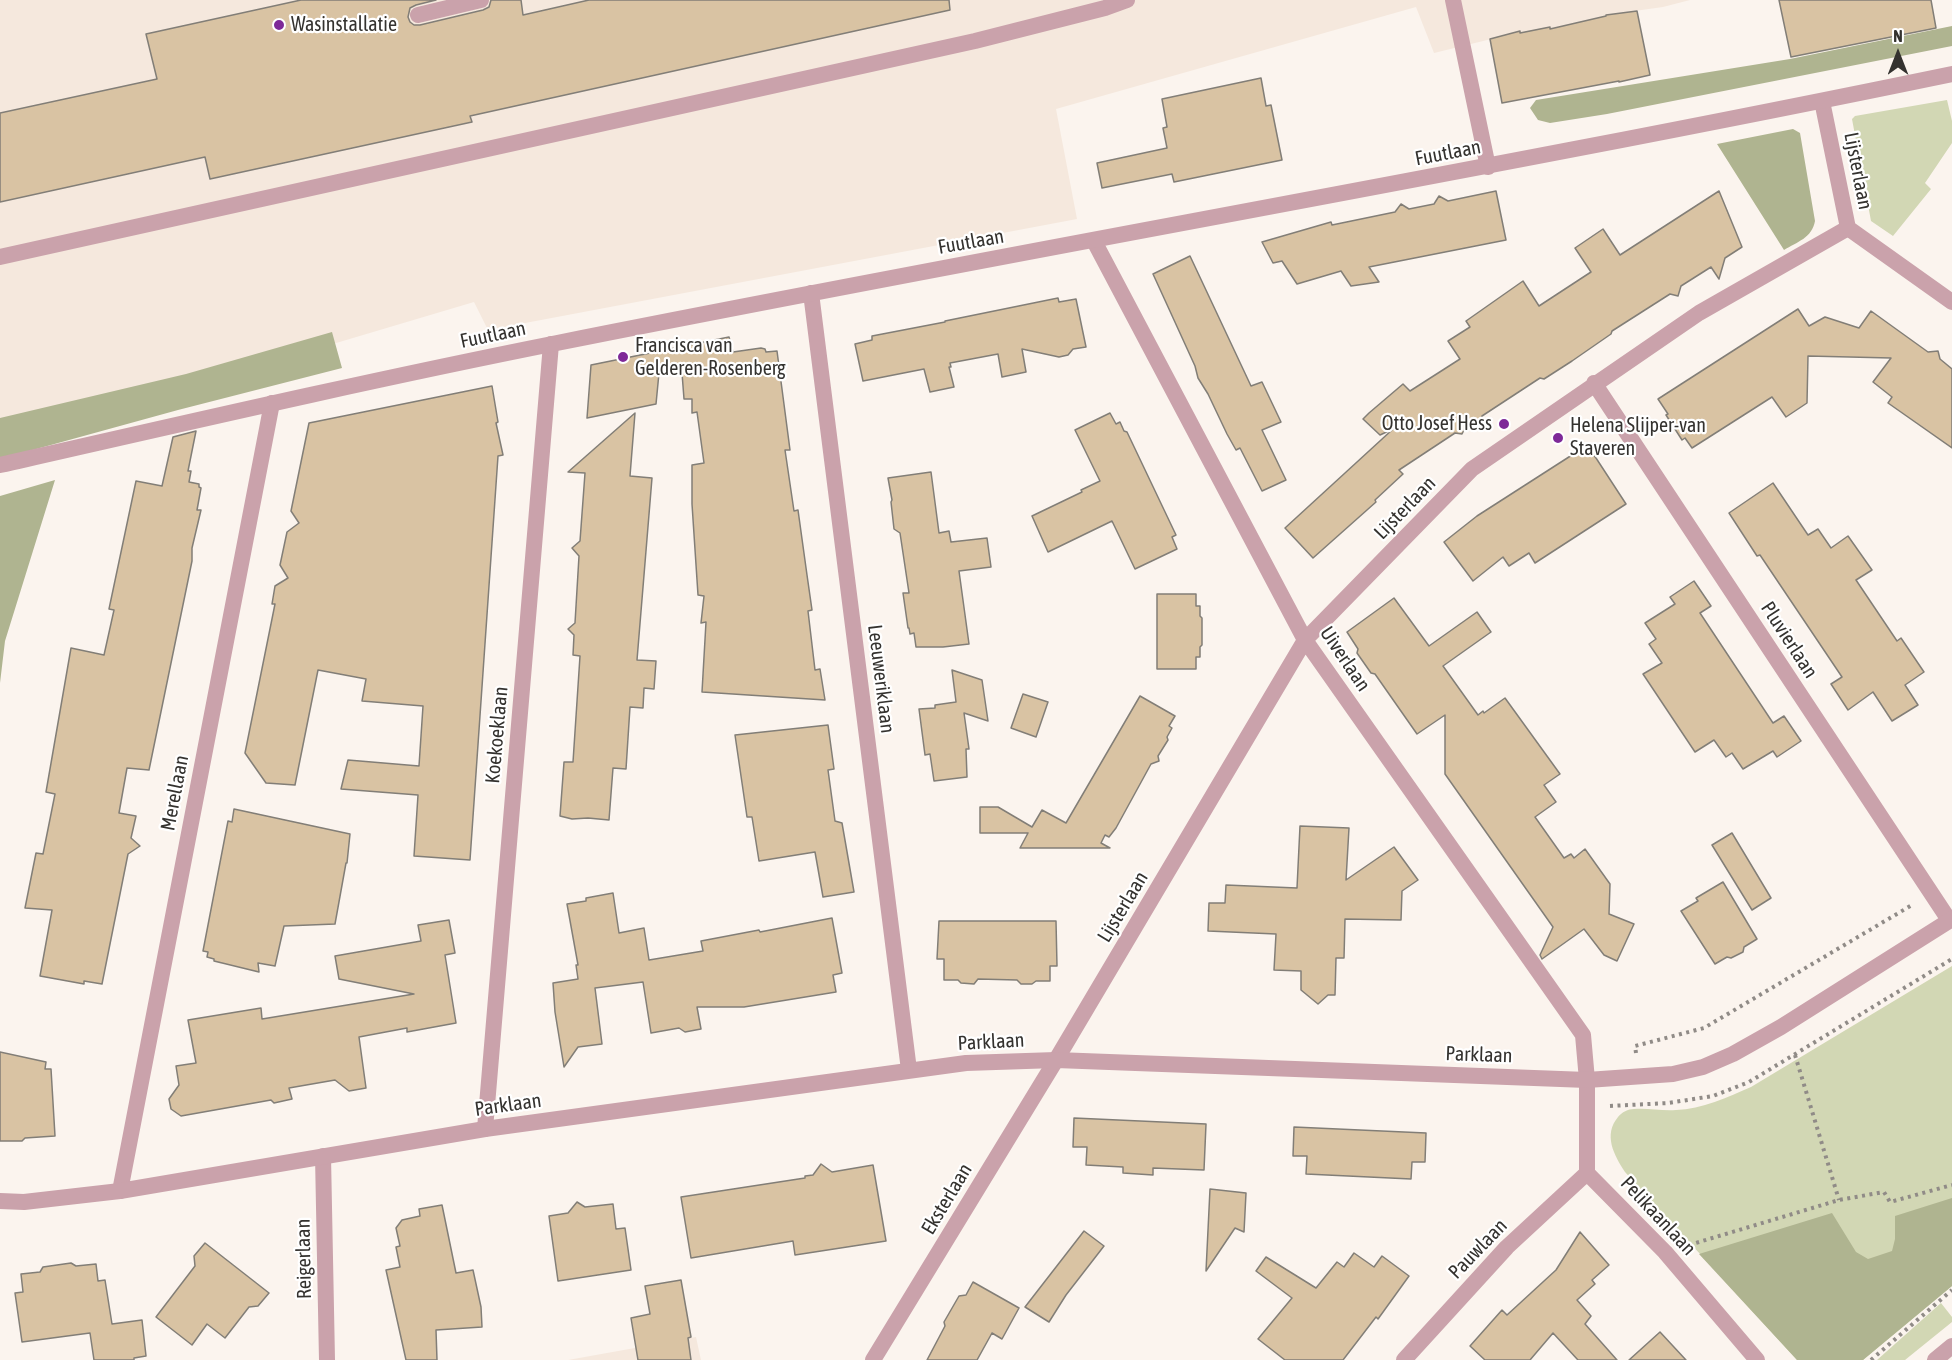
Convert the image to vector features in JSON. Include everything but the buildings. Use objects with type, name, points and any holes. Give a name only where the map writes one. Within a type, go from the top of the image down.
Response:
[{"type":"street","points":[[418,15],[481,0]]},
{"type":"street","points":[[0,257],[975,41],[1105,8],[1127,0]]},
{"type":"street","points":[[1453,0],[1488,167]]},
{"type":"street","name":"Fuutlaan","points":[[0,465],[272,403],[551,344],[811,293],[1488,167],[1952,74]]},
{"type":"street","name":"Lijsterlaan","points":[[1056,1060],[1305,640],[1472,469],[1699,313],[1848,228],[1822,100]]},
{"type":"street","points":[[1848,228],[1952,302]]},
{"type":"street","name":"Uiverlaan","points":[[1094,241],[1305,640],[1583,1035],[1587,1080]]},
{"type":"street","name":"Leeuweriklaan","points":[[811,293],[909,1070]]},
{"type":"street","name":"Koekoeklaan","points":[[485,1130],[551,344]]},
{"type":"street","name":"Pluvierlaan","points":[[1594,383],[1951,920]]},
{"type":"street","name":"Merellaan","points":[[120,1191],[272,403]]},
{"type":"street","name":"Parklaan","points":[[0,1201],[24,1202],[120,1191],[485,1130],[966,1063],[1056,1060],[1587,1080],[1673,1074],[1703,1067],[1733,1054],[1781,1027],[1951,920]]},
{"type":"street","name":"Eksterlaan","points":[[873,1360],[1056,1060]]},
{"type":"street","points":[[1587,1080],[1587,1173]]},
{"type":"street","name":"Reigerlaan","points":[[323,1156],[327,1360]]},
{"type":"street","name":"Pelikaanlaan","points":[[1587,1173],[1665,1252],[1757,1360]]},
{"type":"street","name":"Pauwlaan","points":[[1404,1360],[1507,1247],[1587,1173]]},
{"type":"street","points":[[1935,1360],[1952,1346]]},
{"type":"path","points":[[1640,1078],[1635,1046],[1704,1028],[1931,893]]},
{"type":"path","points":[[1839,1200],[1795,1055],[1952,959]]},
{"type":"path","points":[[1665,1252],[1839,1200],[1884,1192],[1890,1202],[1952,1185]]},
{"type":"path","points":[[1871,1360],[1952,1290]]},
{"type":"shaded area","points":[[0,0],[1690,0],[1663,7],[1606,15],[1550,29],[1549,27],[1520,32],[1434,53],[1416,7],[1056,109],[1077,219],[488,330],[474,302],[195,385],[0,427]]},
{"type":"shaded area","points":[[696,1337],[701,1360],[568,1360]]},
{"type":"green space","points":[[1952,26],[1952,46],[1607,114],[1550,123],[1538,120],[1530,108],[1536,100],[1790,59]]},
{"type":"green space","points":[[1947,100],[1952,121],[1952,143],[1925,183],[1931,189],[1893,236],[1871,221],[1852,119],[1855,116]]},
{"type":"green space","points":[[1793,129],[1800,133],[1815,221],[1807,236],[1784,250],[1717,144]]},
{"type":"green space","points":[[332,332],[342,368],[0,459],[0,418],[186,374]]},
{"type":"green space","points":[[55,480],[5,641],[0,683],[0,496]]},
{"type":"green space","points":[[1952,966],[1952,1286],[1863,1360],[1797,1360],[1625,1172],[1612,1145],[1611,1131],[1618,1117],[1625,1111],[1686,1109],[1715,1102],[1751,1087]]},
{"type":"green space","points":[[1952,1198],[1952,1286],[1863,1360],[1797,1360],[1699,1254],[1832,1213],[1856,1252],[1868,1259],[1892,1251],[1895,1239],[1895,1216]]},
{"type":"green space","points":[[1941,1303],[1952,1317],[1952,1322],[1905,1360],[1877,1360]]},
{"type":"place","name":"Wasinstallatie","points":[[279,25]]},
{"type":"place","name":"Francisca van Gelderen-Rosenberg","points":[[623,357]]},
{"type":"place","name":"Otto Josef Hess","points":[[1504,424]]},
{"type":"place","name":"Helena Slijper-van Staveren","points":[[1558,438]]}]
